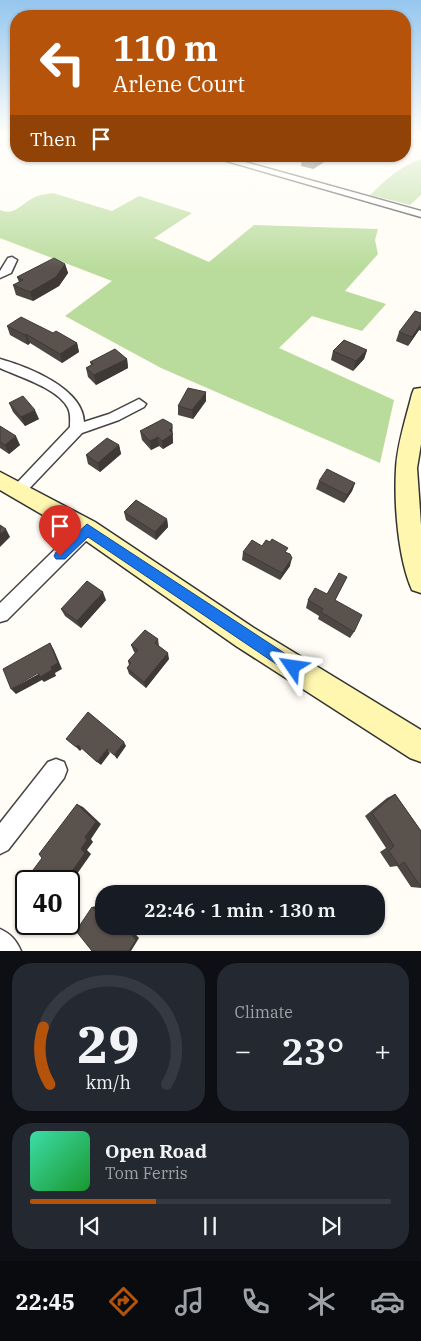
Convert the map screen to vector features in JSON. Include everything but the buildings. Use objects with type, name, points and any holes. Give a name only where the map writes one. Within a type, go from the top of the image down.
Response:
[{"type":"street","points":[[297,179],[421,214]]},
{"type":"street","points":[[0,275],[7,271],[12,260]]},
{"type":"street","points":[[0,363],[61,392],[75,408],[77,429]]},
{"type":"street","points":[[421,394],[406,468],[410,531],[421,582]]},
{"type":"street","points":[[139,404],[114,417],[77,429],[9,485],[87,529],[245,637],[421,747]]},
{"type":"street","points":[[1,614],[87,529]]},
{"type":"street","points":[[0,842],[56,770]]},
{"type":"street","points":[[0,942],[8,951]]},
{"type":"green space","points":[[388,179],[421,179],[421,195],[410,205],[370,195]]},
{"type":"green space","points":[[53,193],[112,211],[139,196],[192,213],[154,238],[209,262],[254,225],[378,229],[375,240],[378,254],[345,291],[386,304],[362,331],[312,316],[279,348],[394,400],[380,463],[161,368],[65,316],[112,281],[0,238],[0,210],[10,212],[35,197]]},
{"type":"route","points":[[60,556],[87,529],[245,637],[293,667]]}]
